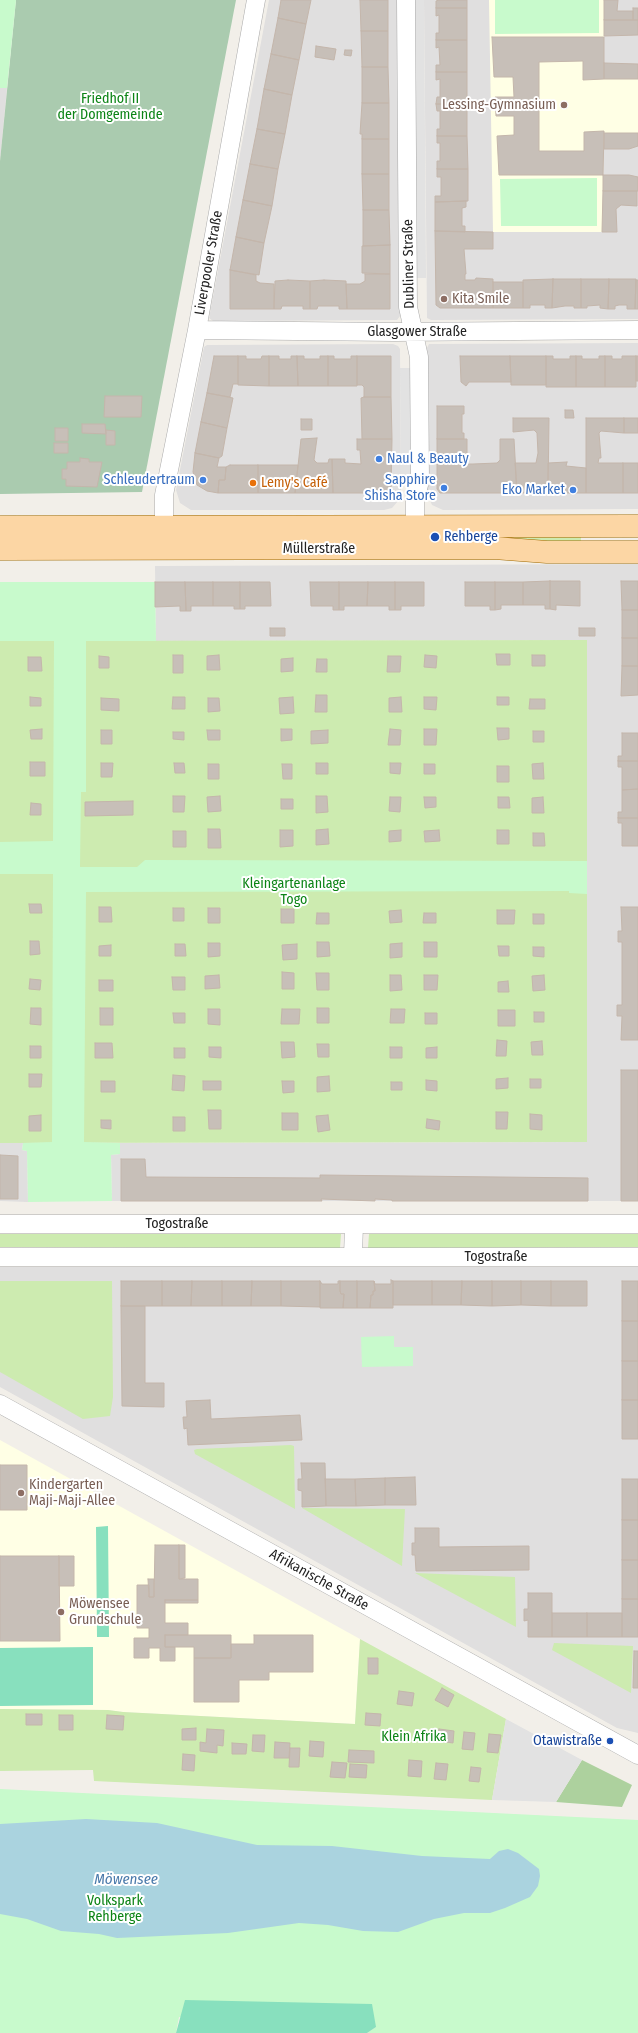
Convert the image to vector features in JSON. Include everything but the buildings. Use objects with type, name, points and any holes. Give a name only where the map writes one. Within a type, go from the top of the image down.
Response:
[{"type":"main road","name":"Müllerstraße","points":[[0,527],[638,526]]},
{"type":"main road","name":"Müllerstraße","points":[[0,549],[494,548],[547,552],[638,552]]},
{"type":"street","name":"Liverpooler Straße","points":[[164,527],[164,495],[197,330],[256,0]]},
{"type":"street","name":"Dubliner Straße","points":[[406,0],[408,307],[419,356],[420,481],[415,500],[415,526]]},
{"type":"street","name":"Glasgower Straße","points":[[197,330],[414,332],[638,330]]},
{"type":"street","name":"Togostraße","points":[[0,1224],[638,1224]]},
{"type":"street","points":[[353,1257],[354,1224]]},
{"type":"street","name":"Togostraße","points":[[0,1257],[638,1257]]},
{"type":"street","name":"Afrikanische Straße","points":[[0,1404],[638,1755]]},
{"type":"shaded area","points":[[269,0],[398,0],[400,316],[397,320],[213,321],[209,318]]},
{"type":"shaded area","points":[[413,0],[424,0],[426,278],[415,278]]},
{"type":"shaded area","points":[[424,0],[638,0],[638,319],[431,320],[427,318]]},
{"type":"shaded area","name":"Lessing-Gymnasium","points":[[489,0],[604,0],[604,79],[638,79],[638,133],[604,133],[602,232],[493,232]]},
{"type":"shaded area","points":[[0,88],[7,88],[0,161]]},
{"type":"shaded area","points":[[638,343],[638,509],[443,510],[432,505],[427,494],[426,350],[429,344]]},
{"type":"shaded area","points":[[393,344],[398,346],[400,349],[401,492],[399,500],[392,508],[384,510],[191,510],[180,503],[176,490],[204,347],[207,345]]},
{"type":"shaded area","points":[[400,368],[411,368],[412,481],[401,481]]},
{"type":"shaded area","points":[[638,564],[638,1201],[112,1201],[111,1155],[120,1154],[120,1143],[587,1142],[587,640],[156,641],[155,566]]},
{"type":"shaded area","points":[[0,1143],[23,1143],[22,1150],[27,1151],[28,1202],[0,1201]]},
{"type":"shaded area","points":[[0,1267],[638,1267],[638,1733],[617,1728],[0,1387]]},
{"type":"shaded area","points":[[0,1440],[360,1639],[355,1724],[108,1710],[0,1709]]},
{"type":"shaded area","points":[[506,1719],[582,1760],[556,1802],[492,1800]]},
{"type":"green space","points":[[0,0],[16,0],[7,88],[0,88]]},
{"type":"green space","name":"Friedhof II der Domgemeinde","points":[[16,0],[236,0],[142,492],[0,494],[0,161]]},
{"type":"green space","points":[[495,0],[599,0],[599,33],[495,34]]},
{"type":"green space","points":[[597,178],[597,226],[501,226],[500,179]]},
{"type":"green space","points":[[446,533],[581,533],[581,545]]},
{"type":"green space","points":[[0,582],[155,582],[156,641],[86,641],[86,792],[81,792],[80,867],[137,867],[145,860],[587,861],[587,894],[569,893],[569,891],[86,892],[84,1142],[120,1143],[120,1154],[111,1155],[112,1201],[28,1202],[27,1151],[22,1150],[23,1143],[52,1142],[53,874],[0,874],[0,842],[53,841],[54,641],[0,641]]},
{"type":"green space","name":"Kleingartenanlage Togo","points":[[587,640],[587,1142],[0,1143],[0,641]]},
{"type":"green space","points":[[0,1234],[341,1234],[340,1248],[0,1247]]},
{"type":"green space","points":[[369,1234],[638,1234],[638,1247],[368,1248]]},
{"type":"green space","points":[[0,1281],[112,1281],[113,1397],[110,1416],[83,1419],[0,1372]]},
{"type":"green space","points":[[394,1336],[394,1347],[413,1347],[413,1366],[362,1367],[361,1337]]},
{"type":"green space","points":[[294,1446],[295,1509],[195,1454],[194,1450],[197,1449]]},
{"type":"green space","points":[[302,1508],[405,1509],[402,1566]]},
{"type":"green space","points":[[108,1526],[109,1637],[97,1637],[96,1527]]},
{"type":"green space","points":[[415,1573],[515,1577],[516,1627]]},
{"type":"green space","name":"Klein Afrika","points":[[360,1639],[506,1719],[492,1800],[94,1781],[93,1770],[0,1771],[0,1709],[108,1710],[355,1724]]},
{"type":"green space","points":[[554,1643],[633,1646],[631,1693],[552,1650]]},
{"type":"green space","points":[[93,1647],[93,1705],[0,1706],[0,1648]]},
{"type":"green space","points":[[582,1760],[632,1785],[622,1807],[556,1802]]},
{"type":"green space","name":"Volkspark Rehberge","points":[[0,1789],[638,1820],[638,2033],[367,2033],[376,2027],[179,2017],[176,2033],[0,2033]]},
{"type":"green space","points":[[185,2000],[372,2004],[376,2027],[367,2033],[176,2033]]},
{"type":"water","name":"Möwensee","points":[[86,1819],[157,1823],[257,1845],[332,1846],[422,1856],[490,1859],[499,1851],[508,1849],[518,1853],[539,1869],[540,1876],[538,1886],[530,1897],[505,1908],[490,1913],[464,1913],[434,1919],[398,1932],[363,1931],[328,1925],[299,1923],[228,1933],[117,1938],[99,1934],[61,1931],[27,1919],[0,1914],[0,1824]]},
{"type":"place","name":"Lessing-Gymnasium","points":[[564,105]]},
{"type":"place","name":"Kita Smile","points":[[444,299]]},
{"type":"place","name":"Naul & Beauty","points":[[379,459]]},
{"type":"place","name":"Schleudertraum","points":[[203,480]]},
{"type":"place","name":"Lemy's Café","points":[[253,483]]},
{"type":"place","name":"Sapphire Shisha Store","points":[[444,488]]},
{"type":"place","name":"Eko Market","points":[[573,490]]},
{"type":"place","name":"Rehberge","points":[[435,537]]},
{"type":"place","name":"Kindergarten Maji-Maji-Allee","points":[[21,1493]]},
{"type":"place","name":"Möwensee Grundschule","points":[[61,1612]]},
{"type":"place","name":"Otawistraße","points":[[610,1741]]}]
